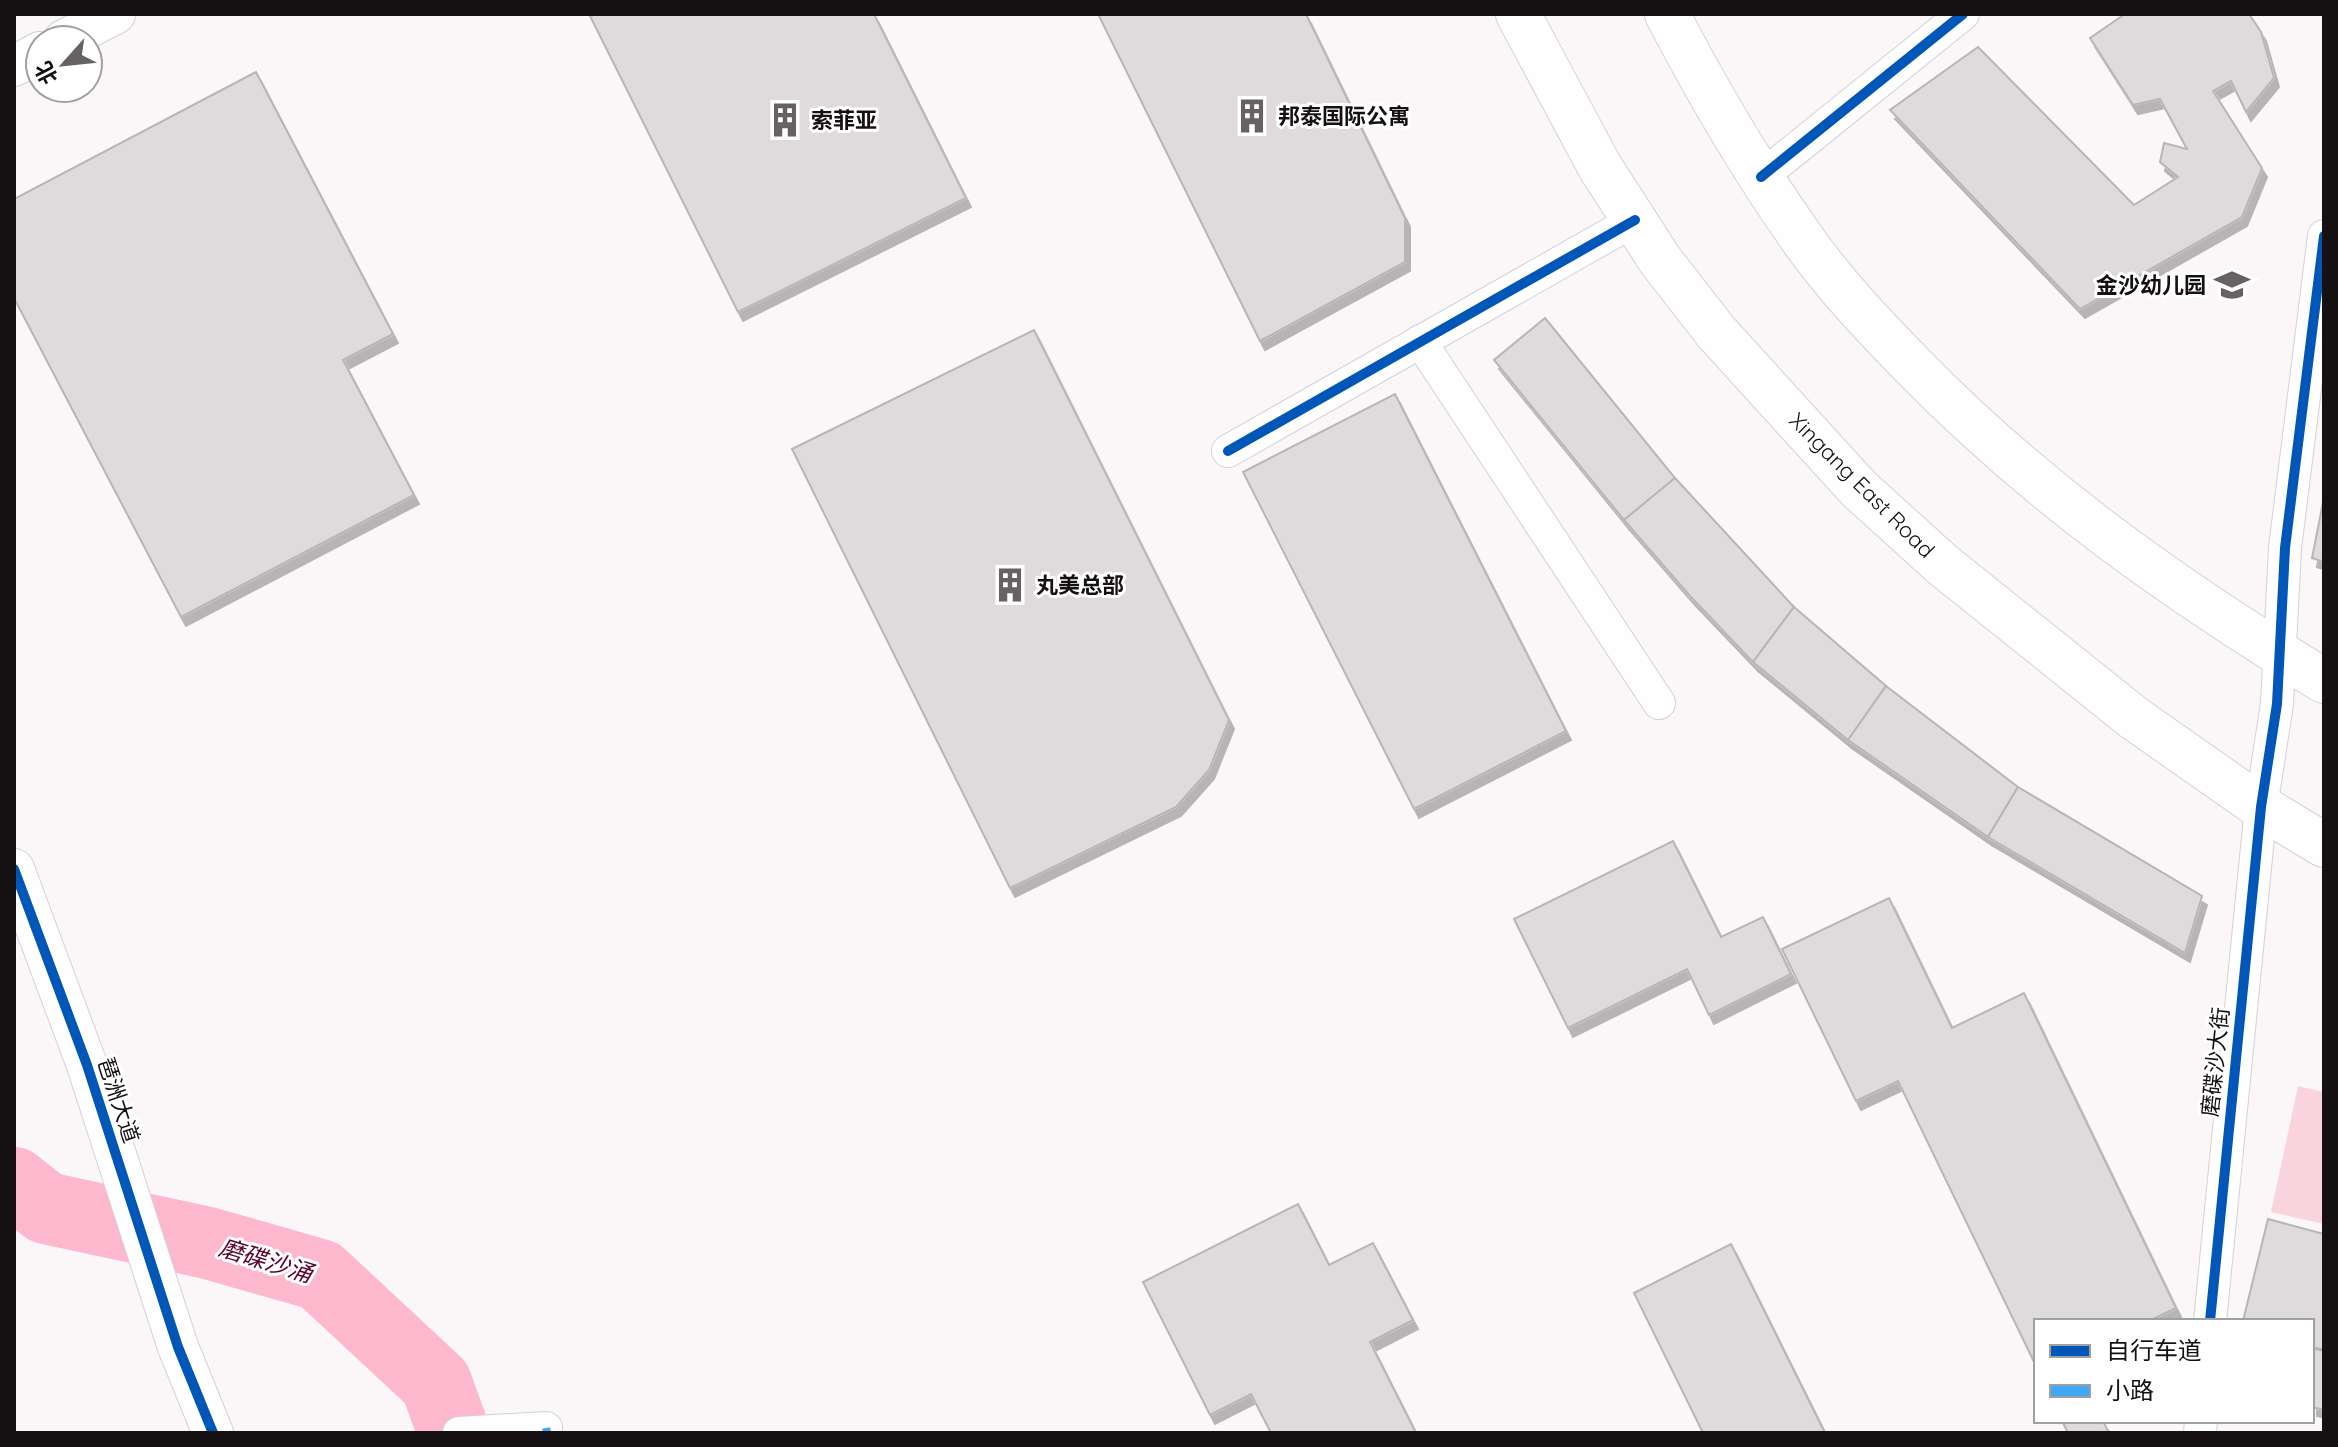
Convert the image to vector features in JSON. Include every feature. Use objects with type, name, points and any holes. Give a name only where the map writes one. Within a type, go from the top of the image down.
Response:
[{"type":"main road","name":"Xingang East Road","points":[[1518,14],[1600,167],[1635,220],[1716,332],[1859,489],[1943,565],[2134,718],[2261,807],[2324,845]]},
{"type":"main road","points":[[1667,14],[1761,177],[1803,240],[1871,323],[1996,448],[2100,534],[2324,681]]},
{"type":"street","points":[[95,24],[115,14]]},
{"type":"street","points":[[1761,177],[1963,14]]},
{"type":"street","points":[[1228,451],[1635,220]]},
{"type":"street","name":"磨碟沙大街","points":[[2210,1319],[2261,807],[2281,655],[2285,548],[2324,236]]},
{"type":"street","points":[[1420,341],[1659,703]]},
{"type":"street","name":"琶洲大道","points":[[14,869],[87,1065],[178,1347],[213,1433]]},
{"type":"street","points":[[459,1433],[546,1428]]},
{"type":"shaded area","points":[[2298,1086],[2324,1092],[2324,1224],[2271,1212]]},
{"type":"building","name":"索菲亚","points":[[589,14],[874,14],[966,198],[738,312]]},
{"type":"building","name":"邦泰国际公寓","points":[[1098,14],[1306,14],[1405,218],[1405,262],[1260,341]]},
{"type":"building","points":[[2125,14],[2249,14],[2261,32],[2274,78],[2246,112],[2231,81],[2213,91],[2262,168],[2242,217],[2080,309],[1890,110],[1978,47],[2134,205],[2178,177],[2160,162],[2164,143],[2187,149],[2160,99],[2133,105],[2090,38]]},
{"type":"building","points":[[256,72],[393,334],[343,360],[414,495],[181,617],[14,298],[14,199]]},
{"type":"building","points":[[1545,318],[1675,478],[1624,520],[1494,360]]},
{"type":"building","name":"丸美总部","points":[[1034,330],[1229,720],[1209,770],[1176,807],[1010,888],[792,449]]},
{"type":"building","points":[[1395,394],[1566,731],[1414,809],[1243,472]]},
{"type":"building","points":[[1675,478],[1794,607],[1753,662],[1624,520]]},
{"type":"building","points":[[2324,497],[2324,562],[2312,558]]},
{"type":"building","points":[[1794,607],[1886,686],[1848,740],[1753,662]]},
{"type":"building","points":[[1886,686],[2018,787],[1988,837],[1848,740]]},
{"type":"building","points":[[2018,787],[2202,896],[2185,953],[1988,837]]},
{"type":"building","points":[[1673,841],[1721,937],[1763,917],[1791,974],[1709,1015],[1687,969],[1568,1028],[1514,919]]},
{"type":"building","points":[[1889,898],[1952,1028],[2024,993],[2176,1308],[2153,1319],[2034,1319],[2034,1362],[1898,1081],[1856,1101],[1782,949]]},
{"type":"building","points":[[1298,1204],[1329,1265],[1373,1243],[1413,1320],[1370,1342],[1416,1433],[1271,1433],[1251,1394],[1210,1415],[1143,1282]]},
{"type":"building","points":[[2268,1219],[2324,1234],[2324,1350],[2314,1348],[2314,1319],[2243,1319]]},
{"type":"building","points":[[1731,1244],[1825,1433],[1703,1433],[1634,1293]]},
{"type":"building","points":[[2314,1348],[2324,1351],[2324,1410],[2314,1408]]},
{"type":"building","points":[[2063,1423],[2104,1423],[2109,1433],[2068,1433]]},
{"type":"waterway","name":"磨碟沙涌","points":[[14,1183],[46,1208],[208,1243],[320,1275],[436,1383],[454,1433]]},
{"type":"marked path","points":[[546,1428],[547,1433]]},
{"type":"cycle path","points":[[1761,177],[1963,14]]},
{"type":"cycle path","points":[[1228,451],[1635,220]]},
{"type":"cycle path","points":[[2210,1319],[2261,807],[2277,704],[2285,548],[2324,236]]},
{"type":"cycle path","points":[[14,869],[87,1065],[178,1347],[213,1433]]},
{"type":"place","name":"邦泰国际公寓","points":[[1252,116]]},
{"type":"place","name":"索菲亚","points":[[785,120]]},
{"type":"place","name":"金沙幼儿园","points":[[2232,285]]},
{"type":"place","name":"丸美总部","points":[[1010,585]]}]
